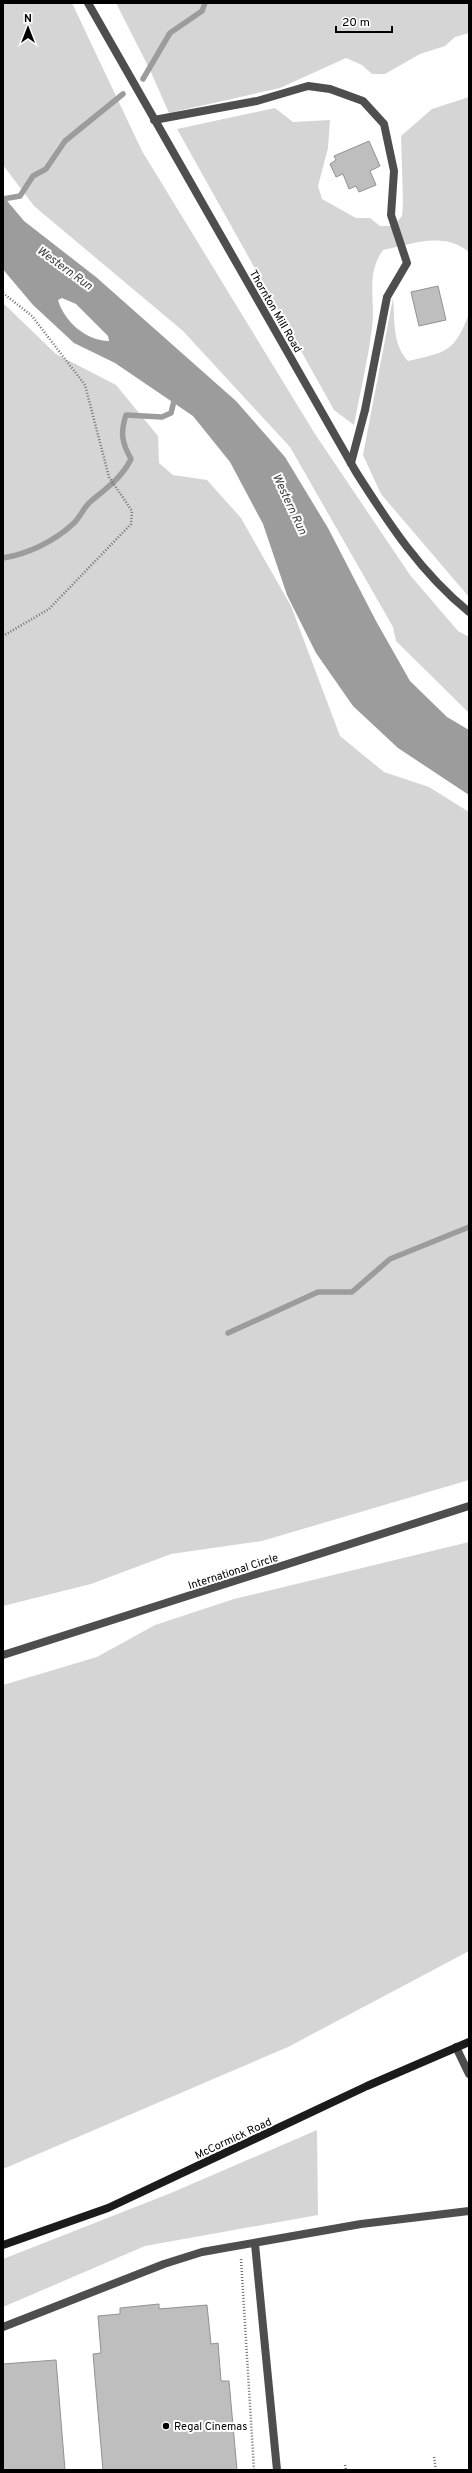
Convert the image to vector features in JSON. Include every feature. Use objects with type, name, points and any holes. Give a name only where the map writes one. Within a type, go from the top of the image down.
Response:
[{"type":"main road","name":"McCormick Road","points":[[3,2245],[108,2208],[367,2086],[469,2042]]},
{"type":"street","name":"Thornton Mill Road","points":[[88,3],[351,463],[387,521],[414,558],[444,591],[469,612]]},
{"type":"street","points":[[154,120],[257,101],[308,86],[330,89],[363,101],[384,124],[394,171],[391,215],[407,262],[387,298],[365,410],[351,463]]},
{"type":"street","name":"International Circle","points":[[3,1655],[469,1506]]},
{"type":"street","points":[[456,2048],[469,2074]]},
{"type":"street","points":[[3,2327],[164,2264],[202,2252],[255,2244],[361,2224],[469,2211]]},
{"type":"street","points":[[255,2244],[277,2470]]},
{"type":"path","points":[[3,293],[32,316],[85,385],[108,477],[132,511],[131,524],[49,609],[3,636]]},
{"type":"path","points":[[240,2246],[254,2470]]},
{"type":"path","points":[[434,2457],[436,2470]]},
{"type":"path","points":[[346,2465],[346,2470]]},
{"type":"shaded area","points":[[3,3],[72,3],[142,151],[315,434],[410,575],[458,631],[469,637],[469,713],[396,641],[393,627],[290,447],[183,331],[34,206],[3,165]]},
{"type":"shaded area","points":[[116,3],[469,3],[469,33],[455,37],[445,46],[420,54],[385,74],[372,74],[362,65],[346,58],[280,88],[169,113],[150,70]]},
{"type":"shaded area","points":[[469,97],[469,252],[449,242],[438,241],[417,242],[383,250],[374,269],[372,288],[372,328],[354,425],[334,410],[177,129],[275,108],[293,122],[330,120],[328,148],[318,186],[322,199],[356,218],[370,218],[380,226],[393,226],[402,216],[401,136],[432,109]]},
{"type":"shaded area","points":[[393,298],[395,331],[399,347],[408,361],[447,349],[458,337],[469,314],[469,597],[381,494],[363,455]]},
{"type":"shaded area","points":[[3,303],[56,354],[116,385],[158,436],[159,463],[173,475],[207,480],[241,518],[291,606],[340,736],[384,772],[429,787],[469,812],[469,1480],[262,1541],[171,1554],[91,1584],[3,1606]]},
{"type":"shaded area","points":[[469,1542],[469,1951],[288,2047],[3,2169],[3,1685],[97,1657],[155,1625],[234,1599]]},
{"type":"shaded area","points":[[317,2130],[318,2215],[145,2246],[3,2307],[3,2259],[171,2193]]},
{"type":"water","name":"Western Run","points":[[3,196],[24,221],[96,277],[236,401],[285,457],[328,528],[376,621],[410,681],[447,717],[469,730],[469,795],[398,748],[353,706],[316,653],[287,595],[263,524],[230,462],[193,416],[115,363],[74,343],[33,305],[3,269]],"holes":[[[62,298],[76,304],[108,336],[109,341],[92,338],[84,334],[65,315],[58,300]]]},
{"type":"building","points":[[369,141],[380,166],[370,171],[376,185],[359,192],[356,186],[349,189],[343,174],[336,177],[330,164],[336,160],[334,156]]},
{"type":"building","points":[[438,286],[446,320],[419,326],[411,292]]},
{"type":"building","name":"Regal Cinemas","points":[[159,2304],[159,2309],[207,2305],[211,2344],[218,2343],[221,2381],[229,2381],[237,2470],[103,2470],[93,2354],[101,2353],[98,2316],[120,2314],[120,2308]]},
{"type":"building","points":[[56,2360],[65,2470],[3,2470],[3,2364]]},
{"type":"waterway","points":[[143,79],[170,33],[202,11],[205,3]]},
{"type":"waterway","points":[[3,199],[20,196],[33,176],[46,169],[65,141],[123,94]]},
{"type":"waterway","points":[[3,558],[41,546],[67,530],[89,503],[118,478],[131,459],[123,438],[123,427],[126,415],[162,417],[171,413],[175,397]]},
{"type":"waterway","points":[[228,1333],[318,1292],[352,1292],[390,1259],[469,1227]]},
{"type":"place","name":"Regal Cinemas","points":[[166,2426]]}]
